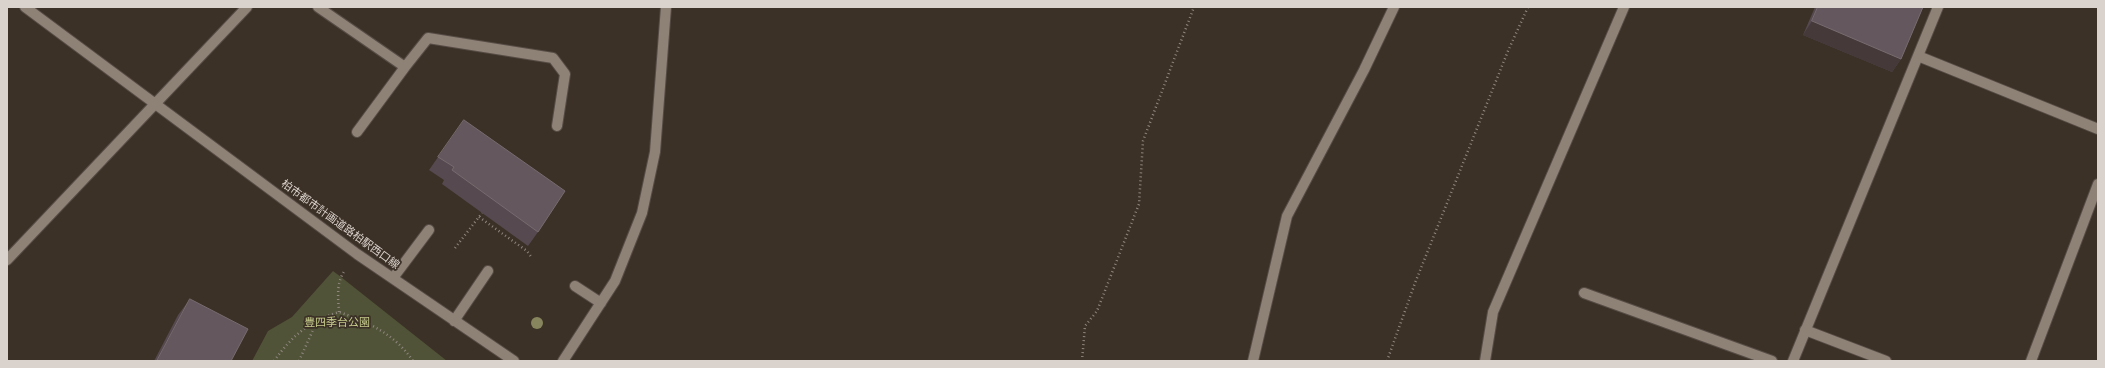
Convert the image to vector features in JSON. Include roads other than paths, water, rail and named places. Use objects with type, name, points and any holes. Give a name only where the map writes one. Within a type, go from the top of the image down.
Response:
[{"type":"street","name":"柏市都市計画道路柏駅西口線","points":[[25,7],[357,254],[514,361]]},
{"type":"street","points":[[7,260],[248,7]]},
{"type":"street","points":[[318,7],[405,67]]},
{"type":"street","points":[[563,361],[615,281],[644,205],[655,152],[666,7]]},
{"type":"street","points":[[1253,361],[1287,216],[1364,70],[1394,7]]},
{"type":"street","points":[[1485,361],[1493,312],[1624,7]]},
{"type":"street","points":[[1792,361],[1938,7]]},
{"type":"street","points":[[357,132],[428,38],[553,58],[565,74],[557,126]]},
{"type":"street","points":[[1918,56],[2098,129]]},
{"type":"street","points":[[2031,361],[2098,184]]},
{"type":"street","points":[[392,278],[429,230]]},
{"type":"street","points":[[454,321],[488,271]]},
{"type":"street","points":[[575,286],[601,303]]},
{"type":"street","points":[[1584,293],[1772,361]]},
{"type":"street","points":[[1804,330],[1886,361]]},
{"type":"park label","name":"豊四季台公園","points":[[337,323]]}]
